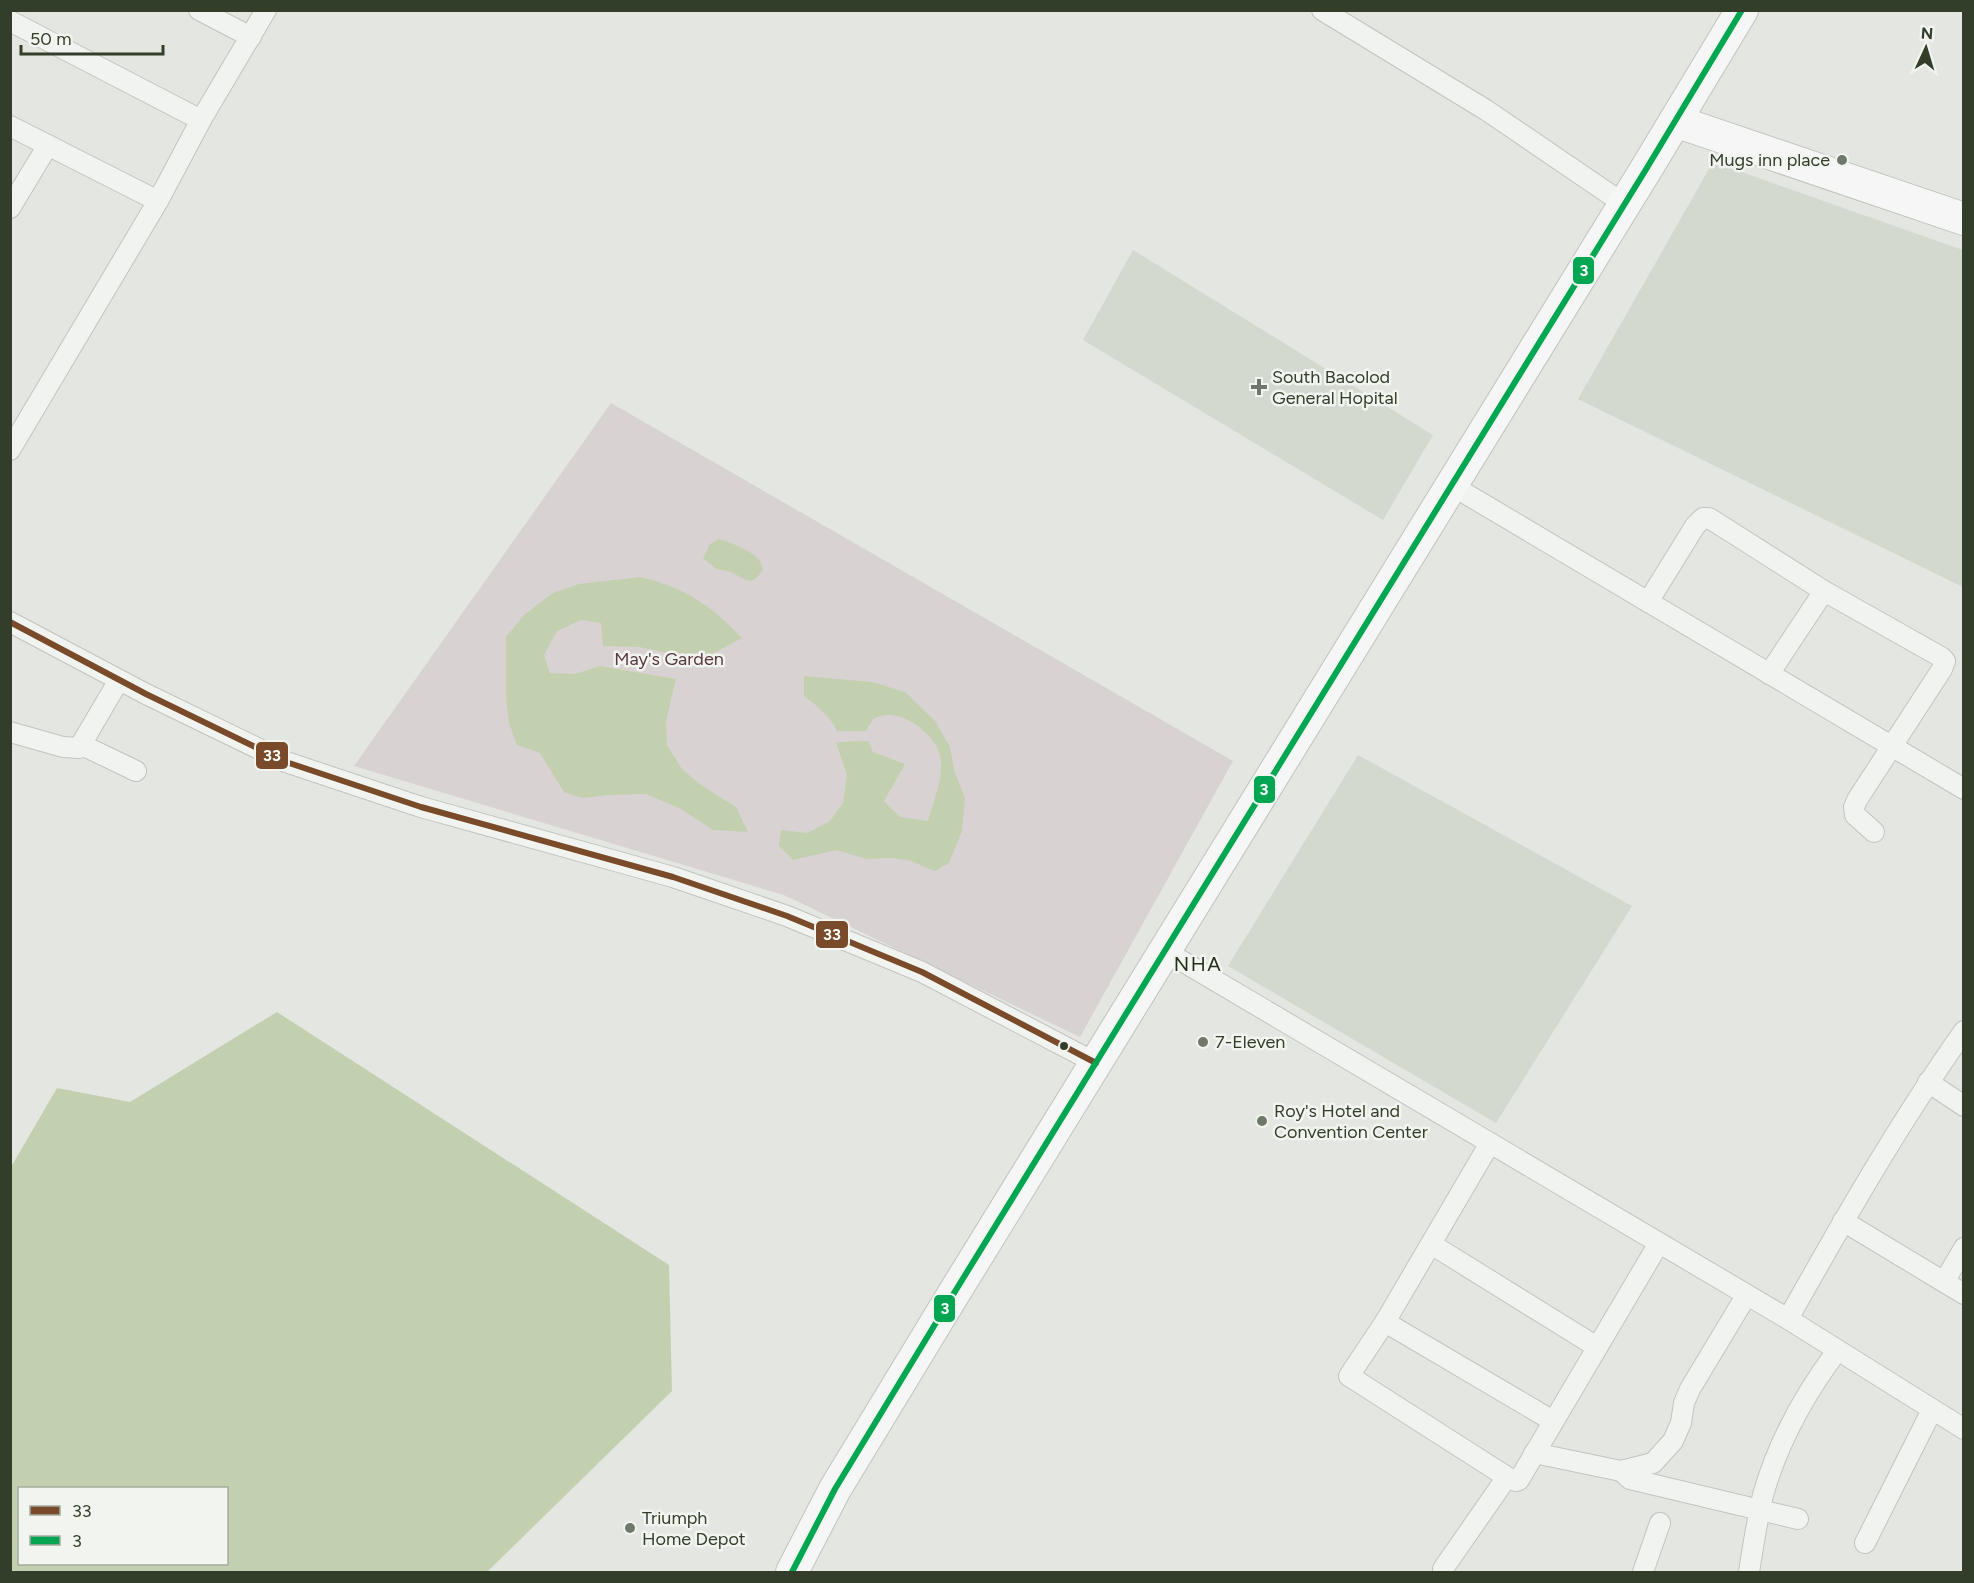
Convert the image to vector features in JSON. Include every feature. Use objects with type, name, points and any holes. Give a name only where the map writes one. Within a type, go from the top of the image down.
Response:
[{"type":"main road","points":[[792,1572],[835,1489],[1742,10]]},
{"type":"main road","points":[[1675,121],[1964,219]]},
{"type":"street","points":[[199,10],[251,37]]},
{"type":"street","points":[[13,439],[158,201],[201,120],[266,10]]},
{"type":"street","points":[[1322,10],[1486,110],[1624,204]]},
{"type":"street","points":[[10,21],[201,120]]},
{"type":"street","points":[[10,126],[158,201]]},
{"type":"street","points":[[10,208],[48,145]]},
{"type":"street","points":[[1451,485],[1964,789]]},
{"type":"street","points":[[1648,602],[1695,526],[1703,518],[1709,518],[1824,591],[1941,657],[1944,661],[1942,669],[1854,807],[1855,815],[1874,832]]},
{"type":"street","points":[[1769,674],[1824,591]]},
{"type":"street","points":[[10,622],[119,680],[286,762],[421,807],[673,877],[787,916],[922,972],[1096,1063]]},
{"type":"street","points":[[10,732],[71,748],[80,748],[119,680]]},
{"type":"street","points":[[82,745],[136,771]]},
{"type":"street","points":[[1165,951],[1788,1319],[1964,1429]]},
{"type":"street","points":[[1788,1319],[1843,1221],[1928,1082],[1964,1031]]},
{"type":"street","points":[[1928,1082],[1964,1106]]},
{"type":"street","points":[[1490,1143],[1385,1322],[1349,1376],[1507,1477],[1519,1480],[1659,1243]]},
{"type":"street","points":[[1843,1221],[1964,1294]]},
{"type":"street","points":[[1431,1244],[1597,1347]]},
{"type":"street","points":[[1944,1282],[1964,1248]]},
{"type":"street","points":[[1534,1452],[1621,1471],[1653,1463],[1673,1441],[1682,1423],[1684,1403],[1690,1389],[1746,1296]]},
{"type":"street","points":[[1385,1322],[1553,1420]]},
{"type":"street","points":[[1749,1572],[1764,1494],[1785,1434],[1811,1386],[1837,1351]]},
{"type":"street","points":[[1865,1543],[1932,1410]]},
{"type":"street","points":[[1621,1471],[1629,1479],[1798,1520]]},
{"type":"street","points":[[1443,1569],[1507,1477]]},
{"type":"street","points":[[1643,1572],[1660,1523]]},
{"type":"shaded area","points":[[1713,162],[1963,250],[1963,587],[1578,399]]},
{"type":"shaded area","name":"South Bacolod General Hopital","points":[[1133,250],[1433,435],[1383,520],[1083,340]]},
{"type":"shaded area","points":[[719,539],[752,554],[760,561],[763,570],[750,581],[715,568],[703,559],[710,544]]},
{"type":"shaded area","points":[[641,577],[657,581],[696,599],[719,616],[742,638],[712,654],[668,653],[639,647],[603,646],[601,623],[581,620],[557,631],[544,655],[550,673],[575,674],[600,666],[676,679],[666,721],[667,745],[682,769],[701,785],[736,807],[748,832],[713,830],[681,809],[646,794],[582,798],[564,792],[540,753],[517,745],[509,723],[506,696],[506,637],[524,615],[553,593],[579,584]]},
{"type":"shaded area","points":[[804,676],[872,682],[905,692],[935,721],[950,747],[954,770],[965,798],[962,831],[949,863],[935,871],[908,860],[867,859],[836,850],[793,860],[779,846],[781,830],[807,833],[830,821],[843,803],[847,775],[836,742],[868,741],[873,752],[905,764],[884,801],[900,817],[928,821],[940,780],[940,755],[933,741],[921,728],[906,719],[889,715],[873,719],[866,731],[837,731],[827,716],[804,696]]},
{"type":"shaded area","points":[[1358,755],[1632,906],[1496,1123],[1228,966]]},
{"type":"shaded area","points":[[277,1012],[669,1265],[672,1391],[487,1572],[11,1572],[11,1167],[57,1088],[130,1102]]},
{"type":"green space","name":"May's Garden","points":[[611,403],[1233,761],[1080,1037],[784,895],[354,766]]},
{"type":"transit line","name":"3","points":[[792,1572],[835,1489],[951,1298],[1742,10]]},
{"type":"transit line","name":"33","points":[[10,622],[146,694],[286,762],[421,807],[673,877],[787,916],[922,972],[1096,1063]]},
{"type":"place","name":"Mugs inn place","points":[[1842,160]]},
{"type":"place","name":"South Bacolod General Hopital","points":[[1259,387]]},
{"type":"place","name":"7-Eleven","points":[[1203,1042]]},
{"type":"place","name":"Roy's Hotel and Convention Center","points":[[1262,1121]]},
{"type":"place","name":"Triumph Home Depot","points":[[630,1528]]},
{"type":"district","name":"NHA","points":[[1198,964]]}]
